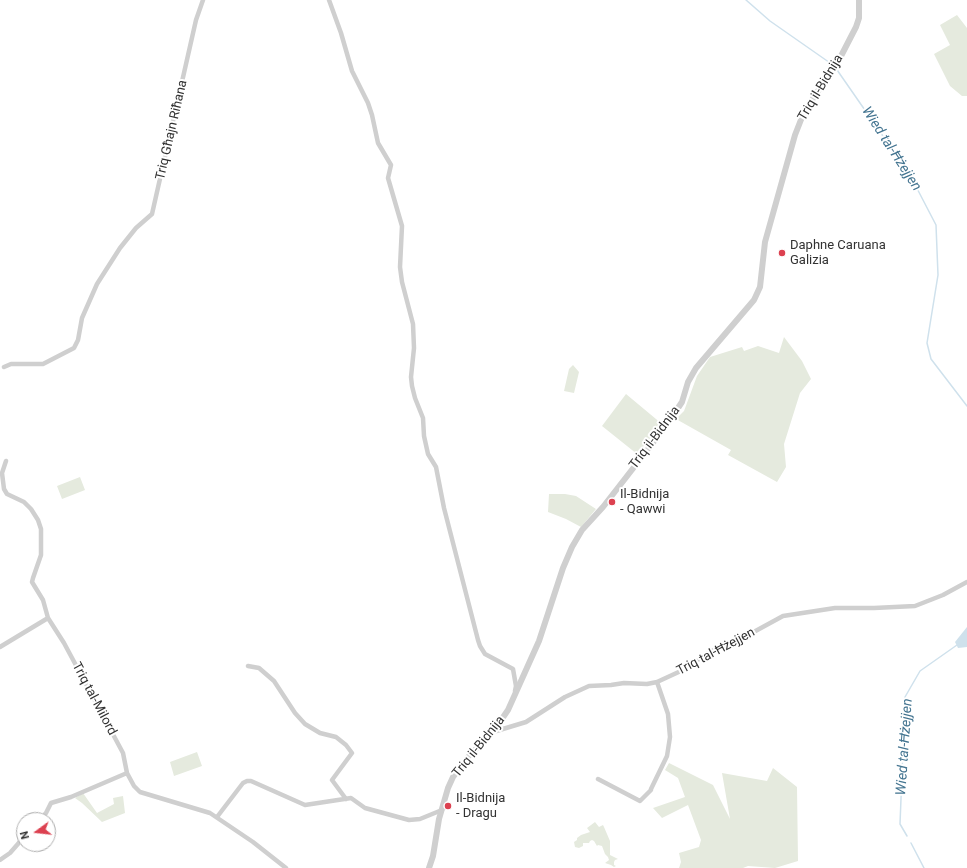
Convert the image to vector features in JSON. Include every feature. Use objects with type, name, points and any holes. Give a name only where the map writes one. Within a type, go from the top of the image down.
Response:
[{"type":"street","name":"Triq Għajn Riħana","points":[[4,367],[11,364],[43,364],[74,348],[78,340],[82,318],[97,284],[120,248],[136,228],[152,214],[196,20],[202,0]]},
{"type":"street","points":[[329,0],[341,33],[352,71],[368,103],[378,143],[391,165],[388,178],[402,226],[400,267],[402,282],[413,324],[414,348],[411,377],[412,386],[423,418],[424,436],[428,454],[436,466],[444,508],[478,640],[485,654],[513,669],[516,686],[515,695]]},
{"type":"street","name":"Triq il-Bidnija","points":[[429,868],[448,788],[453,777],[469,756],[493,732],[508,710],[539,641],[563,568],[572,547],[582,530],[603,507],[666,426],[682,402],[688,382],[696,368],[754,300],[760,287],[765,242],[795,135],[804,112],[840,58],[856,27],[859,18],[859,0]]},
{"type":"street","name":"Triq tal-Milord","points":[[6,461],[2,473],[4,489],[7,494],[27,504],[34,512],[39,524],[41,534],[41,555],[32,580],[43,600],[48,618],[64,643],[123,753],[127,773],[134,786],[140,792],[210,813],[253,842],[286,868]]},
{"type":"street","name":"Triq tal-Ħżejjen","points":[[493,732],[526,722],[565,697],[589,686],[624,683],[647,684],[657,682],[683,670],[711,651],[750,634],[783,616],[835,608],[915,606],[943,595],[967,582]]},
{"type":"street","points":[[0,646],[48,618]]},
{"type":"street","points":[[248,666],[259,668],[274,681],[305,724],[320,732],[336,737],[346,745],[352,753],[332,780],[346,798]]},
{"type":"street","points":[[598,779],[640,801],[651,790],[667,756],[670,736],[668,714],[657,682]]},
{"type":"street","points":[[46,812],[51,803],[71,797],[127,773]]},
{"type":"street","points":[[217,817],[243,783],[247,781],[305,805],[351,798],[365,808],[409,820],[420,819],[442,810]]},
{"type":"street","points":[[0,860],[10,853],[16,846]]},
{"type":"shaded area","points":[[957,15],[967,28],[967,96],[962,96],[950,86],[934,54],[950,45],[940,25]]},
{"type":"shaded area","points":[[784,337],[802,361],[811,379],[800,393],[784,444],[786,467],[777,482],[728,455],[731,450],[676,419],[684,411],[697,376],[710,357],[742,347],[744,351],[758,346],[779,353]]},
{"type":"shaded area","points":[[573,365],[579,372],[574,393],[564,391],[569,369]]},
{"type":"shaded area","points":[[626,394],[662,424],[637,454],[602,426]]},
{"type":"shaded area","points":[[80,477],[85,490],[62,499],[57,486]]},
{"type":"shaded area","points":[[549,494],[576,496],[596,509],[581,527],[548,512]]},
{"type":"shaded area","points":[[197,752],[202,766],[174,776],[170,762]]},
{"type":"shaded area","points":[[669,763],[713,785],[730,819],[722,773],[767,781],[773,768],[797,787],[798,861],[775,868],[748,866],[743,868],[679,868],[681,862],[679,853],[699,847],[701,840],[688,805],[662,818],[653,808],[685,797],[678,778],[665,770]]},
{"type":"shaded area","points":[[83,793],[97,813],[114,804],[113,798],[123,796],[125,813],[102,822],[75,798]]},
{"type":"shaded area","points":[[595,822],[599,827],[603,825],[610,841],[610,855],[618,859],[614,862],[614,865],[616,866],[614,867],[605,863],[609,860],[608,857],[602,846],[597,846],[594,841],[592,840],[589,843],[583,843],[583,846],[579,848],[575,847],[574,842],[577,838],[590,832],[587,828]]},
{"type":"water","points":[[967,627],[967,647],[958,648],[955,642]]},
{"type":"waterway","name":"Wied tal-Ħżejjen","points":[[746,0],[770,21],[833,65]]},
{"type":"waterway","name":"Wied tal-Ħżejjen","points":[[835,67],[910,175],[936,225],[938,275],[927,343],[931,359],[967,406]]},
{"type":"waterway","name":"Wied tal-Ħżejjen","points":[[907,836],[900,824],[905,697],[920,671],[957,645]]},
{"type":"waterway","name":"Wied tal-Ħżejjen","points":[[911,843],[924,868]]},
{"type":"place","name":"Daphne Caruana Galizia","points":[[782,253]]},
{"type":"place","name":"Il-Bidnija - Qawwi","points":[[612,502]]},
{"type":"place","name":"Il-Bidnija - Dragu","points":[[448,806]]}]
